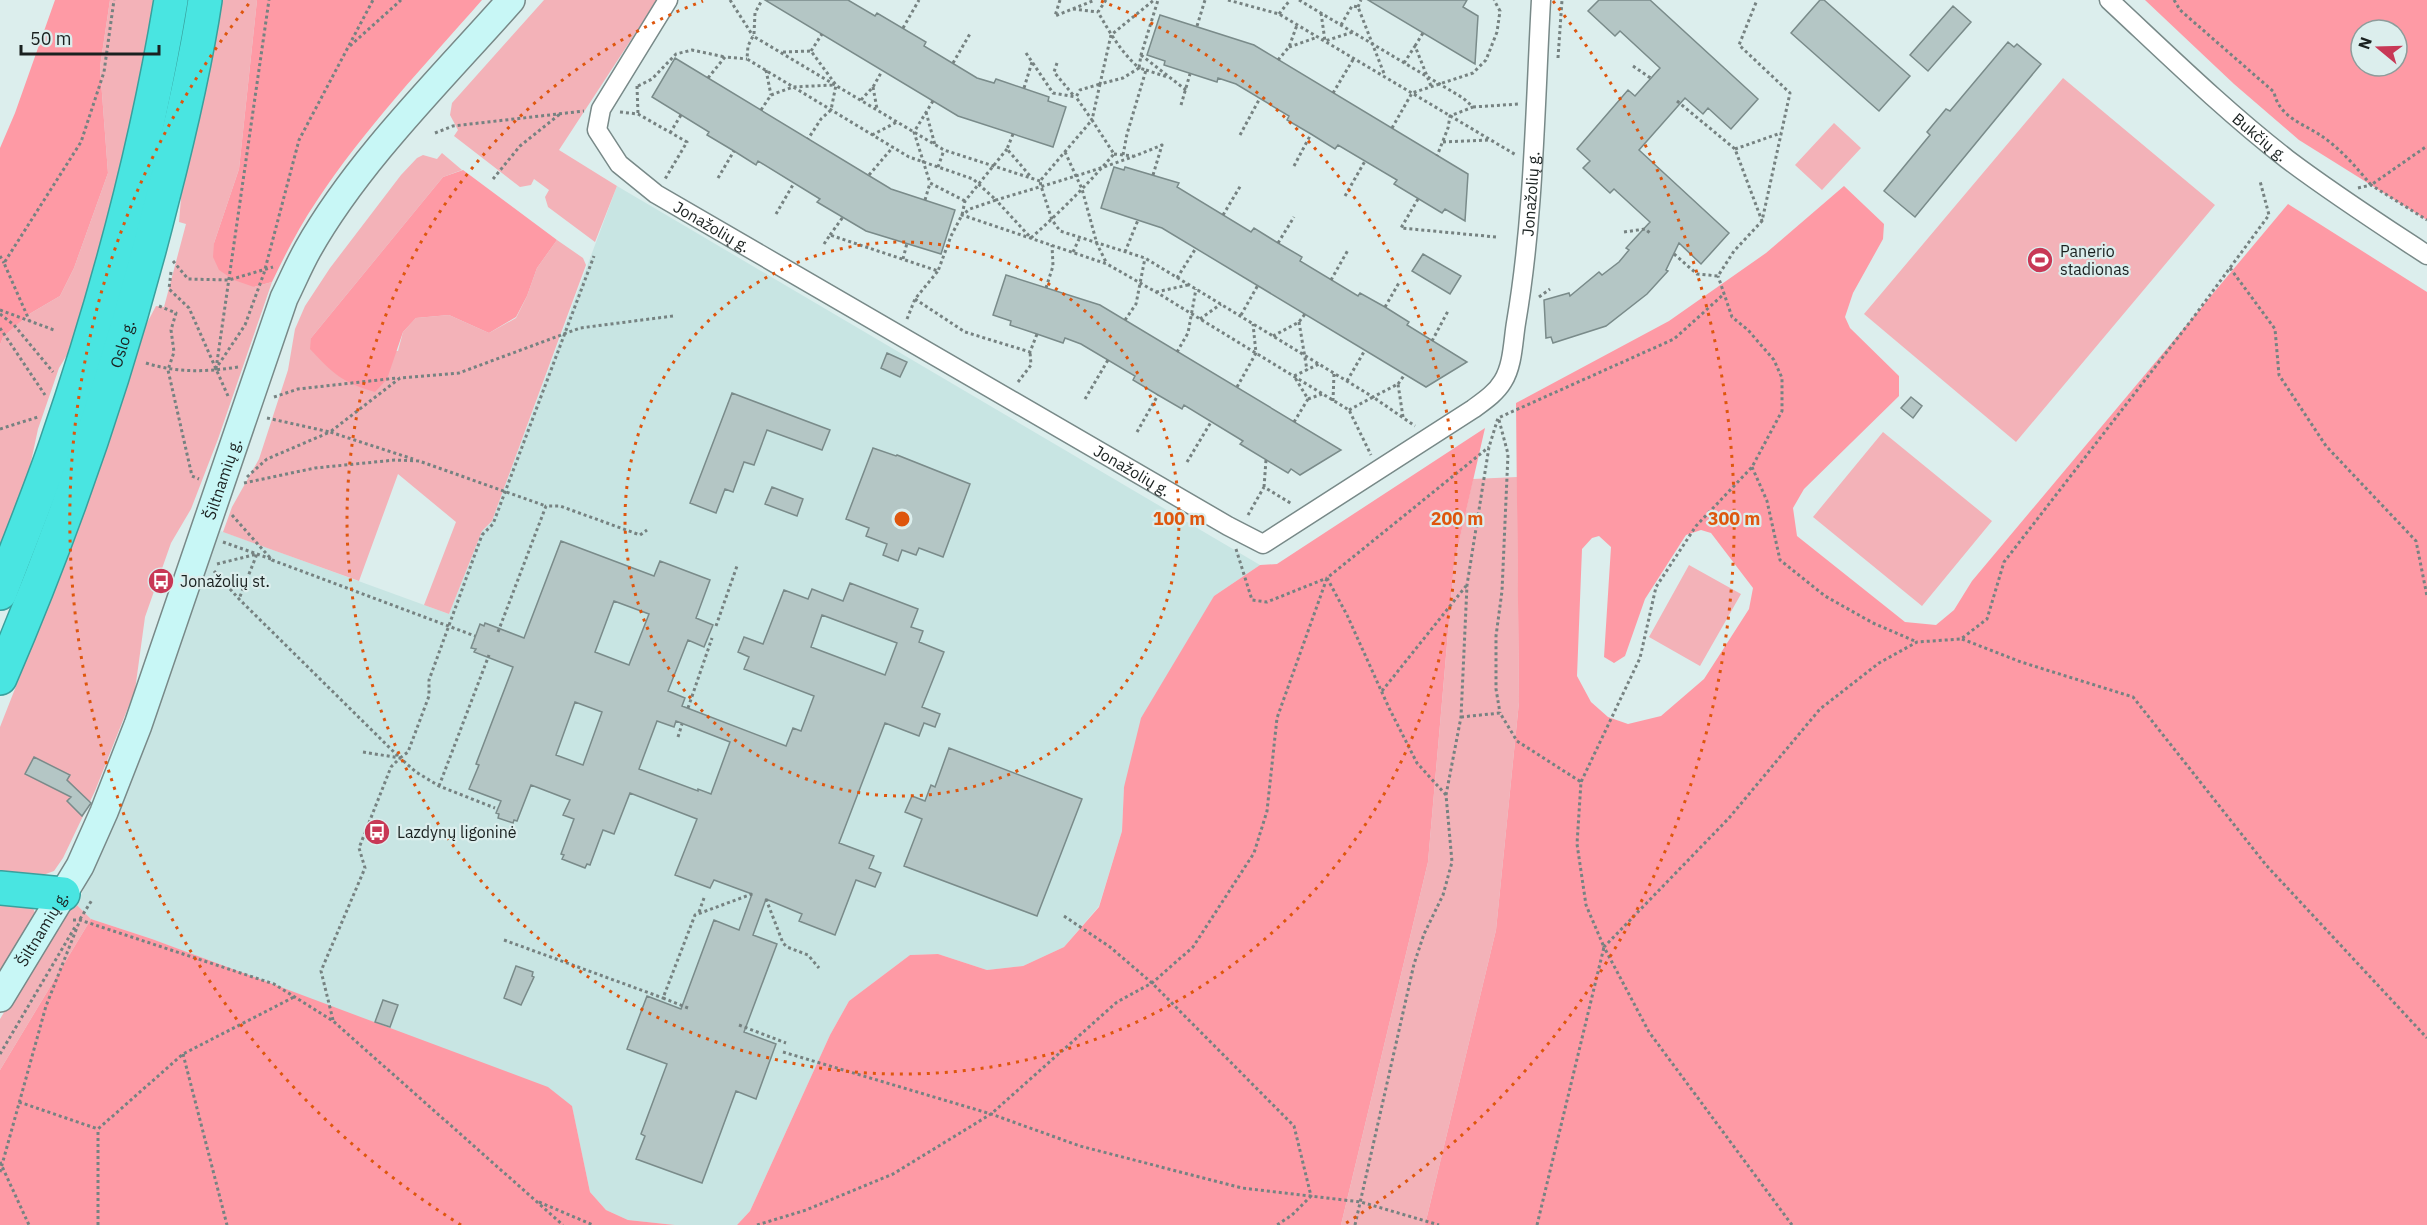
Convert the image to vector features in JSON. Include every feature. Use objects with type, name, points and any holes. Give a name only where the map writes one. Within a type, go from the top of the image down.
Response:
[{"type":"highway","name":"Oslo g.","points":[[0,593],[55,448],[90,339],[141,147],[171,0]]},
{"type":"highway","name":"Oslo g.","points":[[0,678],[61,528],[123,343],[172,160],[205,0]]},
{"type":"highway","points":[[0,888],[70,908]]},
{"type":"street","name":"Šiltnamių g.","points":[[0,998],[70,908],[80,866],[138,725],[220,488],[254,421],[284,298],[309,248],[346,193],[392,134],[511,0]]},
{"type":"street","name":"Jonažolių g.","points":[[668,0],[601,109],[597,130],[619,164],[650,190],[1228,526],[1263,544],[1490,397],[1504,380],[1509,363],[1522,279],[1542,0]]},
{"type":"street","name":"Bukčių g.","points":[[2109,0],[2233,114],[2287,159],[2427,255]]},
{"type":"path","points":[[4,263],[81,142],[104,72],[114,0]]},
{"type":"path","points":[[215,370],[270,0]]},
{"type":"path","points":[[215,370],[245,325],[265,269],[299,140],[373,0]]},
{"type":"path","points":[[348,47],[401,0]]},
{"type":"path","points":[[730,0],[753,36],[935,145],[1041,184],[1052,220],[1060,231],[1145,258],[1374,397],[1430,436]]},
{"type":"path","points":[[747,59],[748,46],[753,36],[755,13],[762,0]]},
{"type":"path","points":[[903,28],[919,0]]},
{"type":"path","points":[[1060,0],[1055,16],[1095,0]]},
{"type":"path","points":[[1098,12],[1106,0]]},
{"type":"path","points":[[1041,184],[1092,120],[1111,35],[1154,0]]},
{"type":"path","points":[[1076,97],[1080,90],[1123,78],[1139,68],[1158,0]]},
{"type":"path","points":[[1197,27],[1206,0]]},
{"type":"path","points":[[1229,0],[1279,14],[1532,163]]},
{"type":"path","points":[[1279,14],[1290,0]]},
{"type":"path","points":[[1299,0],[1439,83],[1473,107]]},
{"type":"path","points":[[1358,7],[1362,0]]},
{"type":"path","points":[[1392,128],[1412,93],[1473,73],[1486,60],[1497,32],[1500,10],[1494,0]]},
{"type":"path","points":[[1718,276],[1734,251],[1762,221],[1790,93],[1739,45],[1757,0]]},
{"type":"path","points":[[2174,0],[2180,10],[2274,92],[2276,104],[2296,122],[2321,136],[2371,185],[2427,220]]},
{"type":"path","points":[[1341,25],[1352,6],[1358,7]]},
{"type":"path","points":[[1358,7],[1386,77]]},
{"type":"path","points":[[1073,9],[1098,12]]},
{"type":"path","points":[[1098,12],[1126,56],[1139,68],[1170,78]]},
{"type":"path","points":[[1320,13],[1325,41]]},
{"type":"path","points":[[1278,60],[1289,47],[1297,25]]},
{"type":"path","points":[[953,63],[971,32]]},
{"type":"path","points":[[1325,41],[1353,32]]},
{"type":"path","points":[[1404,63],[1423,33]]},
{"type":"path","points":[[811,51],[822,34]]},
{"type":"path","points":[[1289,47],[1318,37]]},
{"type":"path","points":[[1415,46],[1431,86]]},
{"type":"path","points":[[638,86],[652,79],[676,54],[692,50],[747,59],[909,157],[973,179],[1031,238]]},
{"type":"path","points":[[781,52],[811,51]]},
{"type":"path","points":[[808,139],[820,119],[831,110],[836,85],[811,51]]},
{"type":"path","points":[[1026,53],[1053,93],[1076,97]]},
{"type":"path","points":[[1141,55],[1186,90]]},
{"type":"path","points":[[708,78],[724,57]]},
{"type":"path","points":[[1333,93],[1354,58]]},
{"type":"path","points":[[1024,88],[1032,62]]},
{"type":"path","points":[[1057,63],[1054,72],[1076,97],[1114,154]]},
{"type":"path","points":[[1633,66],[1652,79]]},
{"type":"path","points":[[766,70],[771,95]]},
{"type":"path","points":[[1123,155],[1146,70]]},
{"type":"path","points":[[861,100],[873,87],[882,71]]},
{"type":"path","points":[[1181,105],[1191,74]]},
{"type":"path","points":[[761,110],[771,95],[793,87],[836,85]]},
{"type":"path","points":[[873,87],[878,111]]},
{"type":"path","points":[[1240,135],[1260,98]]},
{"type":"path","points":[[925,200],[930,183],[914,132],[933,101]]},
{"type":"path","points":[[1677,101],[1735,149],[1762,221]]},
{"type":"path","points":[[1450,116],[1473,107],[1535,103]]},
{"type":"path","points":[[926,112],[935,145]]},
{"type":"path","points":[[493,179],[520,146],[561,113]]},
{"type":"path","points":[[670,133],[681,115]]},
{"type":"path","points":[[1437,156],[1450,116]]},
{"type":"path","points":[[872,135],[897,122]]},
{"type":"path","points":[[1735,149],[1781,133]]},
{"type":"path","points":[[900,335],[915,299],[938,271],[951,236],[962,215],[965,201],[1008,149],[1013,134]]},
{"type":"path","points":[[1294,166],[1311,134]]},
{"type":"path","points":[[1443,142],[1491,140]]},
{"type":"path","points":[[962,215],[970,209],[1041,184],[1076,177],[1161,145],[1153,176]]},
{"type":"path","points":[[2335,192],[2371,185],[2427,146]]},
{"type":"path","points":[[869,176],[893,147]]},
{"type":"path","points":[[1008,149],[1032,179]]},
{"type":"path","points":[[938,167],[944,150]]},
{"type":"path","points":[[718,178],[734,151]]},
{"type":"path","points":[[1065,152],[1070,157],[1082,189],[1097,244],[1107,264]]},
{"type":"path","points":[[1114,154],[1135,156]]},
{"type":"path","points":[[1031,238],[1052,220],[1114,154]]},
{"type":"path","points":[[1345,196],[1365,161]]},
{"type":"path","points":[[1961,639],[1987,620],[2004,562],[2190,322],[2269,215],[2260,181]]},
{"type":"path","points":[[776,214],[794,183]]},
{"type":"path","points":[[930,183],[965,201]]},
{"type":"path","points":[[1223,215],[1241,185]]},
{"type":"path","points":[[1418,199],[1401,228],[1496,237]]},
{"type":"path","points":[[962,215],[1107,264],[1191,313],[1348,410],[1379,469]]},
{"type":"path","points":[[824,244],[843,217]]},
{"type":"path","points":[[1278,243],[1294,217]]},
{"type":"path","points":[[1125,252],[1138,220]]},
{"type":"path","points":[[1624,232],[1645,229],[1650,233]]},
{"type":"path","points":[[830,236],[938,271]]},
{"type":"path","points":[[1073,252],[1080,239]]},
{"type":"path","points":[[903,259],[908,243]]},
{"type":"path","points":[[1046,288],[1053,266],[1052,245]]},
{"type":"path","points":[[1177,278],[1196,248]]},
{"type":"path","points":[[1330,280],[1348,250]]},
{"type":"path","points":[[1674,254],[1697,274],[1718,276]]},
{"type":"path","points":[[0,256],[30,322]]},
{"type":"path","points":[[333,1022],[321,971],[365,868],[359,848],[392,767],[408,752],[429,696],[429,680],[482,535],[494,524],[594,256]]},
{"type":"path","points":[[1125,320],[1136,304],[1145,258]]},
{"type":"path","points":[[299,269],[285,265],[229,280],[188,279],[172,259],[170,289],[189,308],[215,370],[254,421],[330,432],[546,506],[560,506],[640,535],[647,530]]},
{"type":"path","points":[[2229,267],[2275,329],[2279,375],[2326,446],[2416,541],[2427,596]]},
{"type":"path","points":[[1718,276],[1732,317],[1748,330],[1774,360],[1782,378],[1782,411],[1752,467],[1696,526],[1656,587],[1640,658],[1581,782],[1577,844],[1586,905],[1604,947],[1648,1032],[1792,1225]]},
{"type":"path","points":[[1385,307],[1400,281]]},
{"type":"path","points":[[1156,292],[1189,285]]},
{"type":"path","points":[[1241,316],[1258,285]]},
{"type":"path","points":[[1177,352],[1188,333],[1196,289]]},
{"type":"path","points":[[1538,298],[1551,289]]},
{"type":"path","points":[[1355,1225],[1414,964],[1424,934],[1443,895],[1452,862],[1446,795],[1461,717],[1467,585],[1489,447],[1498,418],[1674,339],[1724,294]]},
{"type":"path","points":[[915,299],[965,332],[1030,352]]},
{"type":"path","points":[[1200,319],[1221,304]]},
{"type":"path","points":[[158,305],[176,313],[171,330],[174,352],[168,370],[192,476],[235,493],[228,510],[272,560]]},
{"type":"path","points":[[1432,341],[1448,311]]},
{"type":"path","points":[[0,312],[54,330]]},
{"type":"path","points":[[0,312],[14,325],[54,373]]},
{"type":"path","points":[[1273,336],[1299,322],[1305,314]]},
{"type":"path","points":[[274,396],[298,389],[459,373],[580,328],[673,316]]},
{"type":"path","points":[[1299,322],[1306,370]]},
{"type":"path","points":[[1237,387],[1256,353],[1253,324]]},
{"type":"path","points":[[0,328],[46,396]]},
{"type":"path","points":[[1007,398],[1031,365],[1030,352],[1037,334]]},
{"type":"path","points":[[1347,381],[1365,350]]},
{"type":"path","points":[[1085,399],[1108,360]]},
{"type":"path","points":[[146,363],[168,370],[215,370]]},
{"type":"path","points":[[1294,376],[1319,364]]},
{"type":"path","points":[[1333,401],[1334,373]]},
{"type":"path","points":[[1348,410],[1398,384],[1405,374]]},
{"type":"path","points":[[1294,376],[1308,399]]},
{"type":"path","points":[[399,378],[330,432],[267,459],[240,484],[315,468],[395,460],[419,461]]},
{"type":"path","points":[[1398,384],[1402,417]]},
{"type":"path","points":[[1294,422],[1308,399],[1322,394]]},
{"type":"path","points":[[1137,432],[1158,395]]},
{"type":"path","points":[[1490,397],[1497,408],[1508,454],[1502,591],[1496,636],[1496,689],[1500,713],[1517,741],[1581,782]]},
{"type":"path","points":[[0,429],[39,417]]},
{"type":"path","points":[[1187,462],[1211,422]]},
{"type":"path","points":[[1228,526],[1252,600],[1267,602],[1327,578],[1489,447]]},
{"type":"path","points":[[1266,460],[1264,487],[1246,519],[1273,537]]},
{"type":"path","points":[[1752,467],[1767,501],[1780,560],[1825,596],[1873,623],[1917,642]]},
{"type":"path","points":[[1264,487],[1309,514]]},
{"type":"path","points":[[498,632],[546,506]]},
{"type":"path","points":[[218,539],[475,636]]},
{"type":"path","points":[[239,599],[257,554]]},
{"type":"path","points":[[257,554],[209,566],[239,599],[416,772],[439,786],[495,808]]},
{"type":"path","points":[[716,626],[736,566]]},
{"type":"path","points":[[1327,578],[1417,763],[1446,795]]},
{"type":"path","points":[[757,1225],[806,1210],[893,1174],[991,1114],[1117,1002],[1152,983],[1193,947],[1254,853],[1267,811],[1277,718],[1327,578]]},
{"type":"path","points":[[1381,692],[1467,585]]},
{"type":"path","points":[[688,708],[712,638]]},
{"type":"path","points":[[1537,1225],[1604,947],[1729,818],[1820,709],[1879,663],[1917,642],[1961,639],[2021,662],[2133,697],[2266,865],[2427,1038]]},
{"type":"path","points":[[439,786],[489,655]]},
{"type":"path","points":[[1461,717],[1500,713]]},
{"type":"path","points":[[678,737],[682,724]]},
{"type":"path","points":[[363,752],[400,758]]},
{"type":"path","points":[[663,998],[695,915],[752,894]]},
{"type":"path","points":[[699,912],[704,898]]},
{"type":"path","points":[[766,899],[783,943],[787,947],[808,955],[819,968]]},
{"type":"path","points":[[70,908],[274,984],[333,1022],[563,1225]]},
{"type":"path","points":[[0,1054],[70,908]]},
{"type":"path","points":[[0,1172],[46,1006],[70,908]]},
{"type":"path","points":[[1064,916],[1110,947],[1152,983],[1294,1126],[1311,1196]]},
{"type":"path","points":[[504,940],[688,1008]]},
{"type":"path","points":[[98,1225],[98,1130],[183,1054],[294,997]]},
{"type":"path","points":[[738,1025],[786,1043]]},
{"type":"path","points":[[783,1052],[991,1114],[1080,1146],[1242,1188],[1361,1202],[1439,1225]]},
{"type":"path","points":[[183,1054],[227,1225]]},
{"type":"path","points":[[19,1102],[98,1130]]},
{"type":"path","points":[[1,1163],[29,1225]]},
{"type":"path","points":[[1277,1225],[1292,1215],[1311,1196]]},
{"type":"path","points":[[535,1200],[593,1225]]},
{"type":"shaded area","points":[[55,0],[110,0],[100,67],[108,173],[74,268],[60,296],[31,313],[3,337],[0,345],[0,148],[15,113]]},
{"type":"shaded area","points":[[110,0],[157,0],[147,60],[99,261],[73,345],[59,368],[38,429],[26,485],[0,553],[0,345],[3,337],[31,313],[60,296],[74,268],[108,173],[100,67]]},
{"type":"shaded area","points":[[217,0],[257,0],[239,169],[214,243],[254,287],[272,282],[218,439],[191,509],[171,543],[145,617],[135,690],[95,791],[63,858],[54,871],[43,875],[25,876],[0,874],[0,727],[42,620],[139,338],[156,306],[164,307],[186,224],[179,222],[182,186]]},
{"type":"shaded area","points":[[257,0],[482,0],[354,149],[304,221],[272,282],[254,287],[234,280],[219,270],[213,257],[214,243],[239,169]]},
{"type":"shaded area","points":[[544,0],[657,0],[559,150],[617,186],[595,242],[548,207],[545,197],[549,190],[534,179],[531,185],[520,187],[454,136],[458,130],[450,115],[452,103]]},
{"type":"shaded area","points":[[2145,0],[2427,0],[2427,220],[2299,140],[2234,84]]},
{"type":"shaded area","name":"Panerio stadionas","points":[[2063,78],[2215,205],[2016,442],[1864,314]]},
{"type":"shaded area","points":[[1834,123],[1861,148],[1822,190],[1795,165]]},
{"type":"shaded area","points":[[442,153],[462,170],[443,177],[311,338],[398,351],[403,332],[416,318],[449,315],[489,333],[516,318],[537,268],[557,240],[583,258],[586,265],[492,521],[482,531],[449,614],[424,605],[456,522],[398,474],[359,581],[223,532],[232,507],[259,459],[288,370],[295,329],[305,306],[330,268],[401,175],[417,158],[423,155],[437,159]]},
{"type":"shaded area","points":[[463,170],[557,240],[537,268],[527,296],[516,317],[489,333],[449,315],[416,318],[403,332],[387,379],[375,392],[346,381],[325,365],[310,349],[311,338],[443,177]]},
{"type":"shaded area","points":[[617,186],[1260,565],[1214,596],[1124,787],[1122,831],[1099,906],[1064,947],[1023,966],[987,970],[938,954],[910,955],[849,1001],[830,1035],[750,1211],[737,1225],[675,1225],[628,1220],[606,1210],[590,1192],[572,1107],[293,993],[152,939],[91,919],[77,905],[146,738],[218,530],[449,614],[482,531],[492,521]]},
{"type":"shaded area","points":[[1844,186],[1884,224],[1883,239],[1853,293],[1845,317],[1850,328],[1899,376],[1899,396],[1804,489],[1793,508],[1797,536],[1905,622],[1936,625],[1954,610],[1972,581],[2288,204],[2427,292],[2427,1225],[1425,1225],[1496,930],[1519,702],[1516,403],[1669,321],[1766,253]],"holes":[[[1701,530],[1711,533],[1753,588],[1749,609],[1704,679],[1661,716],[1628,724],[1608,717],[1591,702],[1577,676],[1582,549],[1592,538],[1599,536],[1611,547],[1604,657],[1614,663],[1625,656],[1645,599],[1686,535]]]},
{"type":"shaded area","points":[[1485,428],[1454,564],[1428,862],[1341,1225],[737,1225],[750,1211],[830,1035],[849,1001],[910,955],[938,954],[987,970],[1023,966],[1064,947],[1099,907],[1122,831],[1124,787],[1141,718],[1214,596],[1260,565],[1277,564]]},
{"type":"shaded area","points":[[1883,432],[1992,521],[1922,606],[1813,517]]},
{"type":"shaded area","points":[[1517,477],[1519,702],[1496,930],[1425,1225],[1341,1225],[1428,862],[1454,564],[1473,479]]},
{"type":"shaded area","points":[[1689,565],[1741,594],[1700,666],[1649,637]]},
{"type":"shaded area","points":[[0,900],[32,905],[36,916],[0,982]]},
{"type":"shaded area","points":[[77,905],[91,919],[0,1070],[0,1019],[66,910]]},
{"type":"shaded area","points":[[91,919],[152,939],[548,1087],[572,1106],[590,1192],[606,1210],[628,1220],[675,1225],[0,1225],[0,1070]]},
{"type":"building","points":[[765,0],[848,0],[875,16],[877,13],[926,42],[924,46],[977,78],[994,83],[996,79],[1049,97],[1048,101],[1066,107],[1053,147],[958,116]]},
{"type":"building","points":[[1368,0],[1467,0],[1463,7],[1478,16],[1475,64]]},
{"type":"building","points":[[1599,0],[1650,0],[1758,99],[1731,129],[1708,108],[1703,114],[1685,98],[1639,150],[1729,233],[1701,264],[1679,243],[1666,270],[1668,271],[1647,294],[1606,326],[1553,343],[1551,337],[1546,338],[1544,300],[1569,293],[1570,296],[1599,272],[1602,275],[1619,262],[1629,250],[1626,248],[1650,222],[1614,189],[1610,193],[1583,168],[1590,161],[1577,149],[1628,90],[1635,96],[1660,68],[1620,31],[1615,36],[1588,11]]},
{"type":"building","points":[[1820,0],[1824,0],[1910,76],[1879,111],[1791,33]]},
{"type":"building","points":[[1953,6],[1971,22],[1928,71],[1910,55]]},
{"type":"building","points":[[1160,15],[1254,45],[1468,174],[1465,221],[1445,209],[1442,213],[1394,184],[1397,180],[1338,145],[1335,149],[1287,120],[1289,116],[1236,84],[1218,78],[1217,82],[1164,65],[1165,61],[1147,55]]},
{"type":"building","points":[[2008,42],[2014,47],[2017,44],[2041,64],[1915,217],[1884,191],[1930,135],[1927,132],[1946,109],[1950,111]]},
{"type":"building","points":[[675,58],[891,189],[955,210],[941,254],[866,231],[817,202],[820,199],[758,161],[756,165],[707,135],[709,132],[652,97]]},
{"type":"building","points":[[1114,167],[1124,170],[1125,167],[1179,183],[1177,187],[1251,232],[1254,228],[1302,257],[1300,261],[1358,296],[1360,293],[1385,307],[1409,322],[1407,325],[1467,362],[1426,387],[1162,228],[1101,208]]},
{"type":"building","points":[[1423,254],[1461,276],[1450,294],[1412,271]]},
{"type":"building","points":[[1006,275],[1100,305],[1341,450],[1300,475],[1291,469],[1288,473],[1240,444],[1243,441],[1184,405],[1182,409],[1158,395],[1133,380],[1135,376],[1081,344],[1065,338],[1063,343],[1010,325],[1011,321],[993,315]]},
{"type":"building","points":[[887,353],[907,362],[900,377],[881,368]]},
{"type":"building","points":[[732,393],[830,430],[822,450],[767,430],[754,465],[744,462],[733,492],[725,489],[716,513],[690,503]]},
{"type":"building","points":[[1911,397],[1922,406],[1913,418],[1901,408]]},
{"type":"building","points":[[873,448],[970,484],[943,557],[919,548],[916,555],[902,550],[898,561],[883,555],[887,544],[866,536],[869,528],[846,519]]},
{"type":"building","points":[[772,487],[803,499],[797,516],[765,504]]},
{"type":"building","points":[[561,541],[654,576],[660,561],[710,580],[696,618],[713,625],[704,647],[688,640],[668,691],[685,698],[682,706],[786,746],[793,728],[801,731],[814,696],[744,669],[749,657],[738,652],[744,637],[763,644],[784,590],[808,599],[812,589],[843,601],[850,583],[918,609],[911,627],[923,631],[919,642],[944,652],[922,707],[940,714],[935,727],[924,723],[919,736],[885,723],[839,843],[874,856],[869,868],[881,873],[875,887],[856,880],[835,935],[799,921],[802,914],[766,899],[753,935],[777,944],[744,1032],[776,1044],[756,1099],[736,1091],[702,1183],[636,1159],[645,1136],[641,1134],[667,1064],[627,1049],[647,996],[681,1009],[714,920],[739,930],[752,894],[714,880],[710,888],[675,875],[697,819],[630,793],[614,834],[603,830],[590,865],[587,864],[585,868],[562,859],[564,855],[561,854],[574,819],[563,815],[570,800],[531,785],[517,821],[514,820],[513,823],[498,818],[499,814],[496,813],[501,801],[469,789],[479,765],[476,764],[513,667],[474,652],[476,649],[471,648],[480,624],[484,626],[485,623],[524,638]],"holes":[[[614,601],[649,614],[629,665],[595,652]],[[822,615],[897,643],[885,675],[811,647]],[[575,702],[602,712],[583,765],[556,755]],[[657,721],[674,727],[676,721],[730,742],[711,794],[639,769]]]},
{"type":"building","points":[[949,748],[1082,799],[1037,916],[904,866],[922,819],[905,812],[912,796],[925,801],[931,785],[935,787]]},
{"type":"building","points":[[34,757],[70,775],[67,780],[91,803],[82,816],[67,801],[71,797],[25,774]]},
{"type":"building","points":[[516,966],[533,972],[534,977],[521,1005],[504,998]]},
{"type":"building","points":[[383,1000],[398,1005],[390,1027],[375,1022]]},
{"type":"place","name":"Panerio stadionas","points":[[2040,260]]},
{"type":"place","name":"Jonažolių st.","points":[[161,581]]},
{"type":"place","name":"Lazdynų ligoninė","points":[[377,832]]}]
